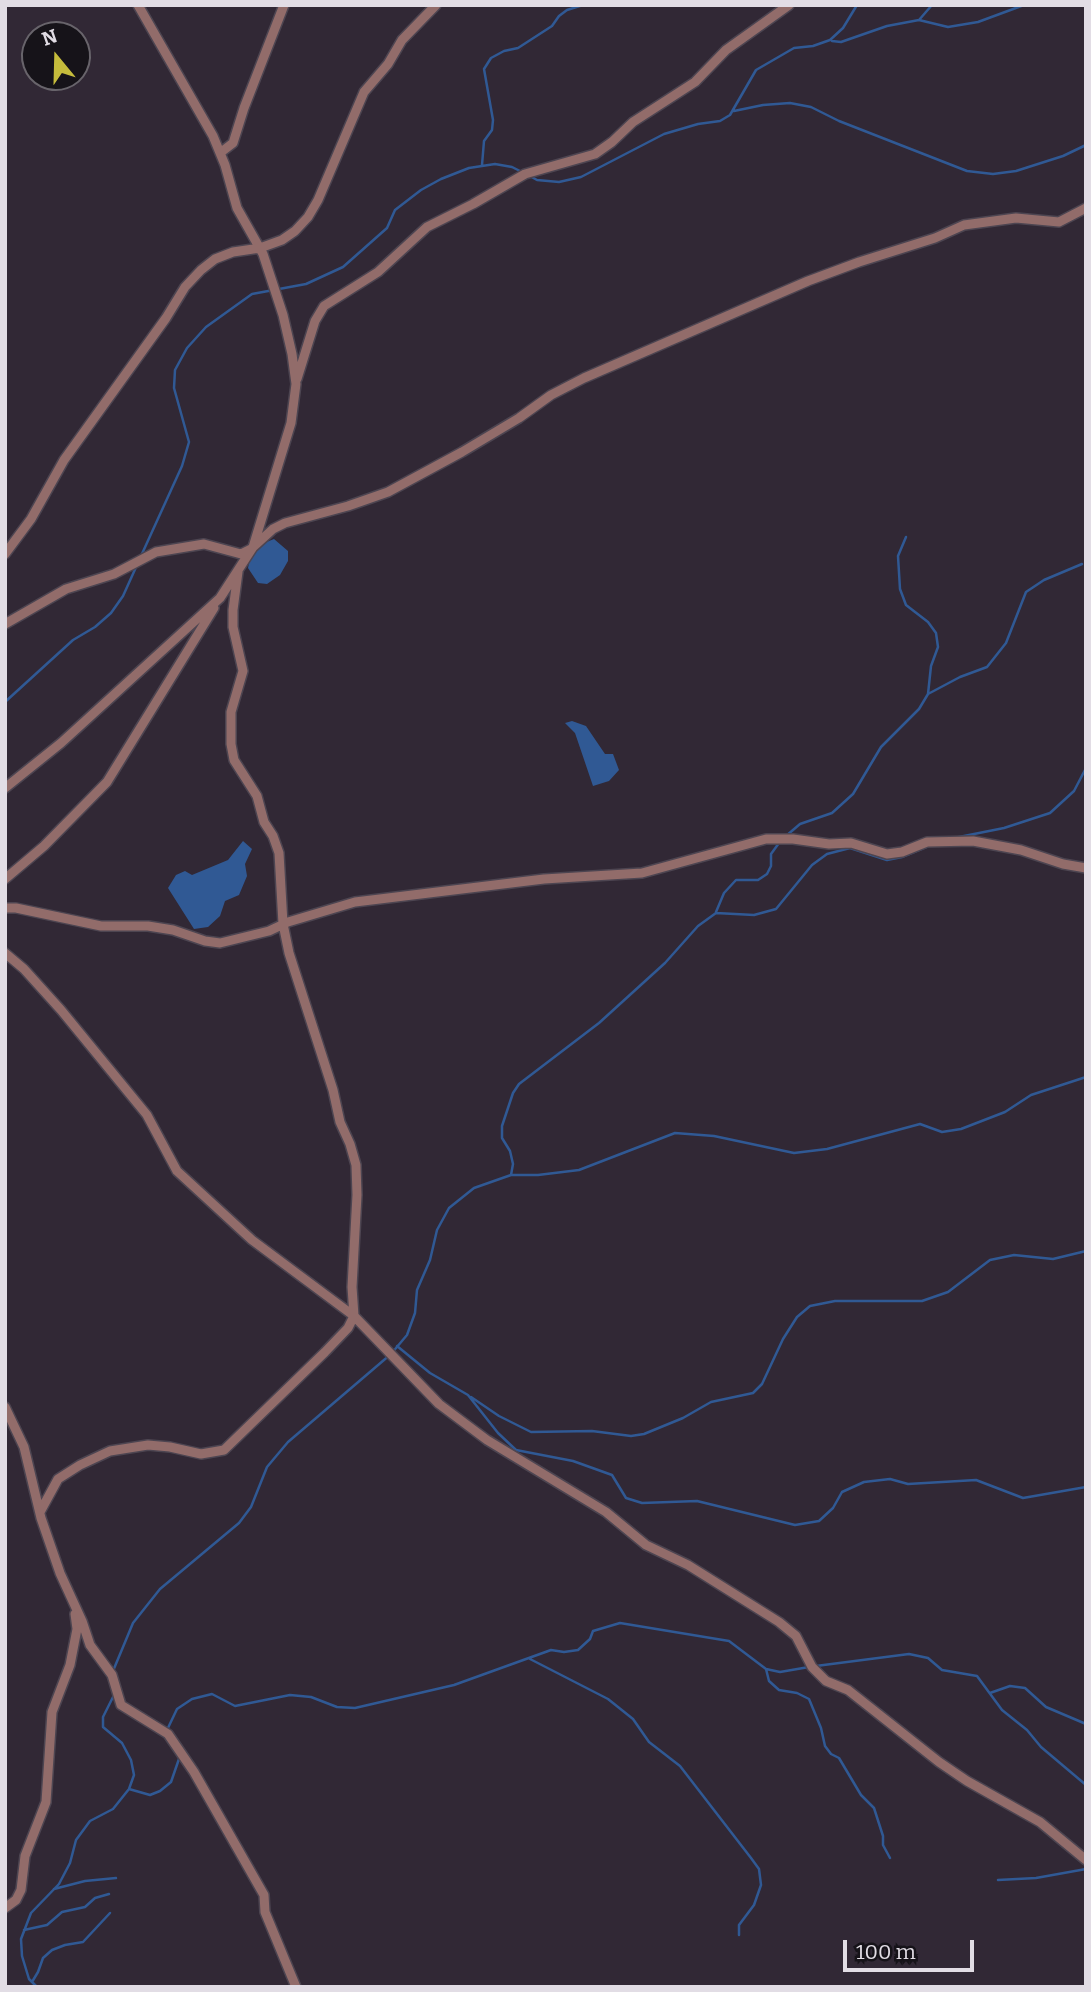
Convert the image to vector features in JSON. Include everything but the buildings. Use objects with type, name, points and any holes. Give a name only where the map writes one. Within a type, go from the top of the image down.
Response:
[{"type":"street","points":[[138,5],[220,153],[237,208],[260,248],[283,315],[296,384]]},
{"type":"street","points":[[220,153],[233,143],[284,5]]},
{"type":"street","points":[[5,554],[31,519],[64,460],[166,318],[185,287],[215,259],[282,240],[309,217],[364,92],[388,64],[402,40],[436,5]]},
{"type":"street","points":[[5,879],[44,846],[107,782],[251,550],[265,513],[291,423],[296,384],[315,321],[324,306],[378,272],[427,227],[525,174],[595,154],[633,122],[695,82],[726,50],[789,5]]},
{"type":"street","points":[[5,624],[66,589],[114,574],[156,552],[204,544],[236,554],[251,550],[274,529],[285,523],[388,492],[462,452],[519,418],[551,395],[584,378],[808,281],[935,238],[964,225],[1016,218],[1059,222],[1086,208]]},
{"type":"street","points":[[40,1511],[58,1479],[110,1451],[148,1445],[201,1454],[224,1450],[325,1352],[348,1328],[354,1316],[352,1287],[356,1165],[340,1122],[333,1090],[289,953],[283,924],[279,853],[264,822],[257,796],[234,760],[231,744],[231,712],[243,671],[233,618],[237,572]]},
{"type":"street","points":[[5,788],[61,743],[220,598]]},
{"type":"street","points":[[5,908],[101,926],[148,926],[173,930],[220,943],[269,931],[283,924],[355,902],[544,879],[642,873],[766,839],[851,843],[887,854],[902,852],[927,842],[973,841],[1021,850],[1063,864],[1086,868]]},
{"type":"street","points":[[5,953],[24,969],[61,1010],[147,1115],[177,1171],[252,1240],[354,1316],[439,1404],[487,1440],[606,1512],[646,1545],[688,1565],[779,1622],[796,1636],[812,1667],[825,1681],[848,1690],[939,1762],[967,1782],[1040,1822],[1086,1860]]},
{"type":"street","points":[[5,1407],[24,1447],[40,1511],[60,1573],[90,1646],[112,1675],[121,1704],[168,1734],[194,1772],[264,1895],[265,1912],[296,1987]]},
{"type":"street","points":[[5,1908],[16,1900],[21,1890],[25,1856],[46,1802],[52,1712],[70,1665],[77,1629],[73,1604]]},
{"type":"water","points":[[274,539],[288,551],[288,561],[280,575],[267,584],[258,583],[248,568],[250,558],[264,543]]},
{"type":"water","points":[[572,721],[586,726],[605,754],[613,754],[619,770],[609,781],[593,786],[575,733],[565,723]]},
{"type":"water","points":[[243,841],[252,849],[245,864],[247,876],[239,895],[225,901],[220,916],[208,927],[194,929],[168,888],[176,875],[185,871],[192,875],[228,860]]},
{"type":"waterway","points":[[482,165],[484,141],[492,130],[493,120],[484,69],[491,58],[518,48],[552,26],[567,10],[583,5]]},
{"type":"waterway","points":[[528,175],[537,180],[559,182],[581,177],[664,134],[720,121],[730,115],[756,70],[794,48],[813,46],[830,40],[843,28],[857,5]]},
{"type":"waterway","points":[[919,20],[932,5]]},
{"type":"waterway","points":[[832,41],[841,42],[887,26],[919,20],[948,27],[978,22],[1024,5]]},
{"type":"waterway","points":[[734,111],[790,103],[811,107],[839,121],[967,171],[993,174],[1016,171],[1063,156],[1086,145]]},
{"type":"waterway","points":[[141,556],[182,466],[189,442],[174,388],[175,370],[187,348],[206,327],[252,294],[306,284],[343,267],[387,228],[395,210],[441,179],[469,168],[495,164],[522,172]]},
{"type":"waterway","points":[[906,537],[898,556],[900,589],[906,605],[928,622],[936,633],[938,647],[931,666],[928,694]]},
{"type":"waterway","points":[[786,836],[800,824],[832,813],[853,794],[881,747],[919,709],[928,694],[960,677],[987,667],[1006,643],[1026,592],[1044,580],[1082,564]]},
{"type":"waterway","points":[[5,702],[73,640],[95,627],[111,613],[123,596],[137,565]]},
{"type":"waterway","points":[[954,838],[1004,828],[1050,813],[1074,791],[1086,768]]},
{"type":"waterway","points":[[716,912],[724,893],[736,880],[758,880],[767,874],[771,866],[771,854],[779,843]]},
{"type":"waterway","points":[[511,1175],[513,1164],[510,1151],[502,1138],[502,1126],[513,1093],[519,1084],[599,1023],[665,963],[698,926],[716,913],[754,915],[776,909],[812,865],[827,854],[850,848],[887,860],[931,845]]},
{"type":"waterway","points":[[113,1671],[133,1623],[160,1589],[239,1523],[251,1507],[267,1467],[288,1442],[391,1354],[407,1335],[415,1313],[417,1290],[430,1260],[437,1230],[449,1208],[474,1188],[511,1175],[579,1170],[675,1133],[714,1136],[794,1153],[827,1149],[920,1124],[942,1132],[961,1129],[1005,1112],[1031,1095],[1086,1077]]},
{"type":"waterway","points":[[471,1397],[499,1416],[531,1432],[592,1431],[631,1436],[644,1434],[683,1418],[711,1402],[753,1393],[762,1384],[783,1339],[797,1317],[810,1306],[835,1301],[922,1301],[948,1292],[990,1260],[1014,1255],[1053,1259],[1086,1251]]},
{"type":"waterway","points":[[397,1346],[430,1373],[468,1395],[498,1433],[516,1450],[573,1461],[612,1475],[626,1498],[642,1503],[697,1501],[795,1525],[819,1521],[833,1508],[842,1492],[864,1482],[890,1479],[908,1484],[976,1480],[1023,1498],[1086,1487]]},
{"type":"waterway","points":[[167,1730],[177,1709],[192,1699],[212,1694],[235,1706],[290,1695],[311,1697],[337,1707],[355,1708],[454,1685],[551,1650],[578,1650],[590,1639],[593,1631],[620,1623],[729,1641],[766,1669],[780,1672],[809,1667]]},
{"type":"waterway","points":[[816,1666],[909,1654],[928,1658],[942,1670],[977,1676],[1002,1710],[1086,1785]]},
{"type":"waterway","points":[[530,1659],[608,1699],[633,1719],[649,1742],[680,1766],[751,1858],[759,1869],[761,1885],[754,1905],[739,1925],[739,1935]]},
{"type":"waterway","points":[[766,1669],[769,1681],[779,1690],[797,1693],[809,1699],[825,1746],[831,1754],[839,1758],[861,1795],[874,1808],[883,1836],[883,1845],[890,1858]]},
{"type":"waterway","points":[[990,1693],[1010,1686],[1025,1688],[1046,1707],[1086,1724]]},
{"type":"waterway","points":[[37,1987],[29,1979],[22,1956],[21,1939],[31,1913],[59,1884],[70,1863],[76,1840],[90,1821],[113,1809],[129,1789],[134,1775],[131,1760],[122,1743],[103,1727],[103,1717],[114,1695]]},
{"type":"waterway","points":[[129,1789],[150,1795],[160,1791],[171,1782],[180,1756]]},
{"type":"waterway","points":[[998,1880],[1036,1878],[1086,1869]]},
{"type":"waterway","points":[[54,1889],[85,1881],[116,1878]]},
{"type":"waterway","points":[[24,1930],[47,1925],[62,1912],[85,1907],[95,1898],[109,1894]]},
{"type":"waterway","points":[[32,1982],[43,1958],[52,1950],[83,1942],[110,1913]]}]
